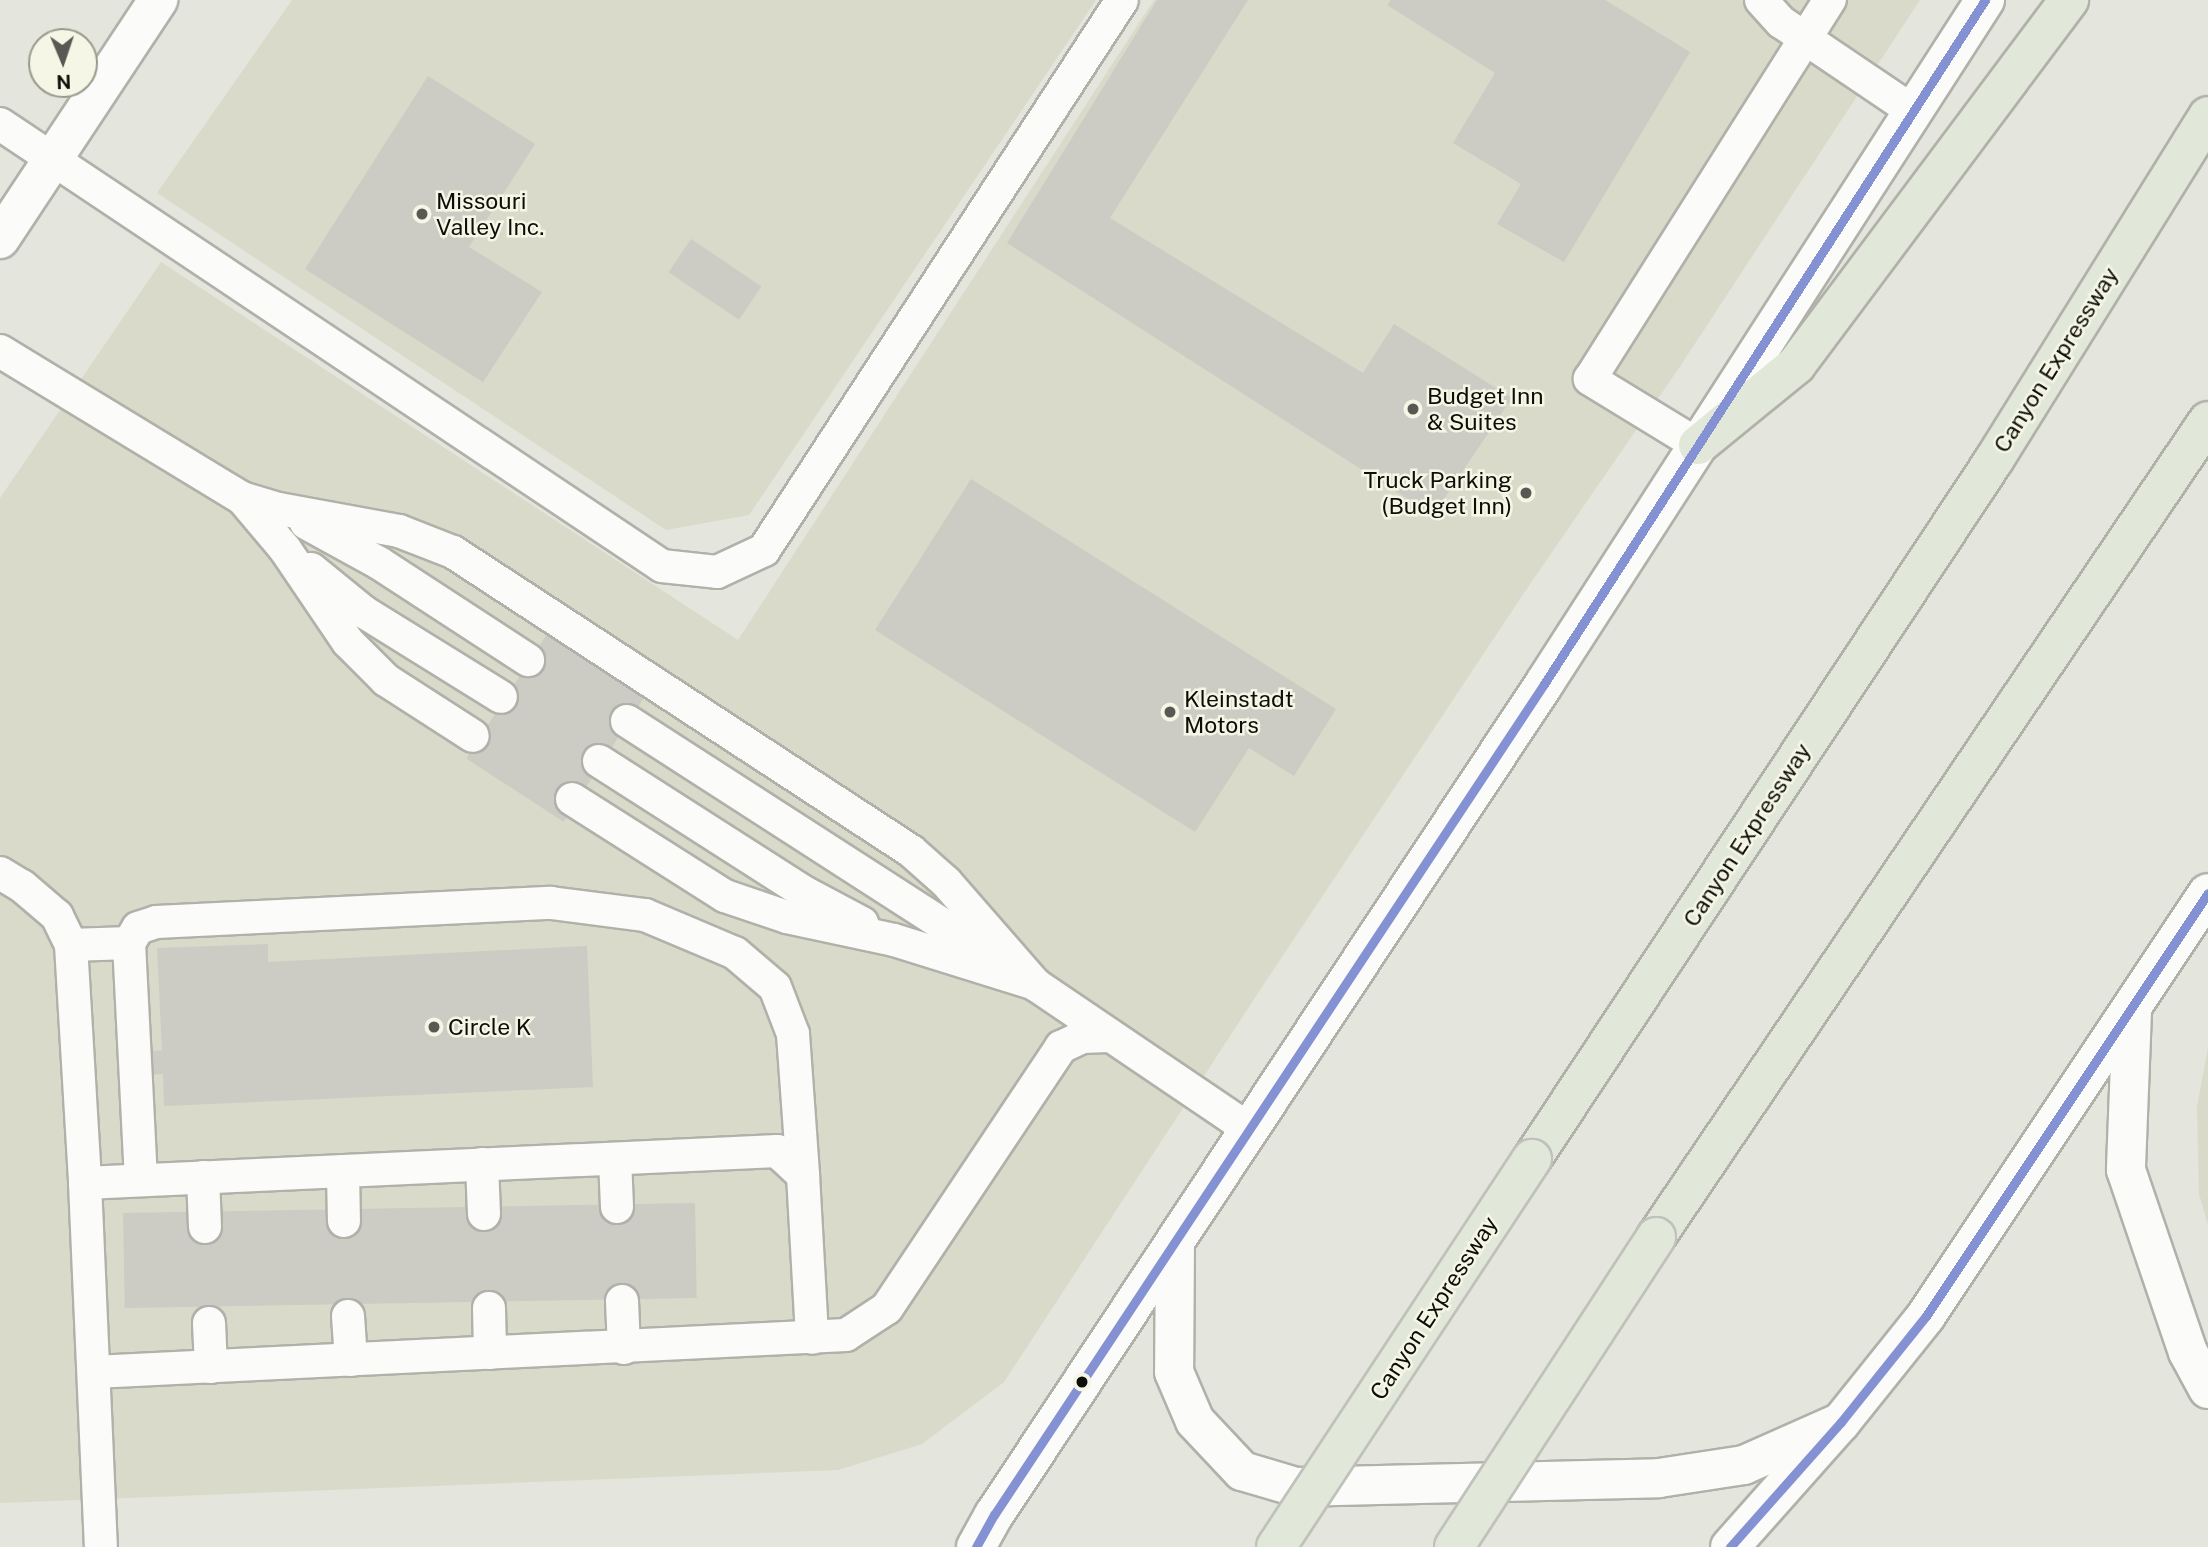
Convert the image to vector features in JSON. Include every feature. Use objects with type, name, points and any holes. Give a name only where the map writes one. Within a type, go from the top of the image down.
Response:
[{"type":"highway","points":[[1698,445],[1796,365],[2069,0]]},
{"type":"highway","name":"Canyon Expressway","points":[[1276,1547],[1994,460],[2208,116]]},
{"type":"highway","points":[[1454,1547],[1656,1237],[2208,421]]},
{"type":"main road","points":[[0,239],[158,0]]},
{"type":"main road","points":[[976,1547],[993,1515],[1698,445],[1985,0]]},
{"type":"main road","points":[[1730,1547],[1841,1422],[1926,1316],[2132,1012],[2208,893]]},
{"type":"main road","points":[[2132,1012],[2126,1170],[2188,1352],[2208,1389]]},
{"type":"main road","points":[[1175,1242],[1174,1372],[1195,1421],[1242,1471],[1296,1486],[1659,1478],[1744,1465],[1841,1422]]},
{"type":"lane","points":[[0,124],[662,566],[717,572],[764,550],[1122,0]]},
{"type":"lane","points":[[1761,0],[1781,22],[1913,111]]},
{"type":"lane","points":[[1698,445],[1590,379],[1830,0]]},
{"type":"lane","points":[[0,351],[242,498],[279,509],[399,531],[453,552],[911,851],[946,882],[1036,985]]},
{"type":"lane","points":[[242,498],[285,548],[348,642],[386,680],[473,736]]},
{"type":"lane","points":[[279,509],[379,563],[528,660]]},
{"type":"lane","points":[[285,548],[364,612],[501,697]]},
{"type":"lane","points":[[627,721],[1036,985],[1249,1129]]},
{"type":"lane","points":[[599,761],[804,892],[894,940]]},
{"type":"lane","points":[[572,799],[725,897],[787,917],[894,940],[1036,985]]},
{"type":"lane","points":[[0,873],[22,886],[57,916],[71,944],[85,1183],[101,1547]]},
{"type":"lane","points":[[141,1180],[129,943],[138,928],[156,922],[551,904],[645,915],[735,953],[775,987],[793,1034],[812,1338]]},
{"type":"lane","points":[[71,944],[129,943]]},
{"type":"lane","points":[[94,1372],[846,1335],[887,1308],[1061,1047],[1082,1037],[1108,1036]]},
{"type":"lane","points":[[85,1183],[777,1151],[803,1175]]},
{"type":"lane","points":[[615,1159],[617,1207]]},
{"type":"lane","points":[[482,1164],[484,1214]]},
{"type":"lane","points":[[343,1171],[344,1221]]},
{"type":"lane","points":[[203,1177],[205,1227]]},
{"type":"lane","points":[[622,1301],[624,1348]]},
{"type":"lane","points":[[489,1308],[490,1353]]},
{"type":"lane","points":[[348,1316],[351,1360]]},
{"type":"lane","points":[[209,1323],[211,1367]]},
{"type":"shaded area","points":[[292,0],[1096,0],[749,515],[666,530],[157,193]]},
{"type":"shaded area","points":[[1154,0],[1920,0],[1681,365],[1530,584],[1264,984],[1004,1382],[922,1444],[838,1470],[0,1503],[0,498],[161,262],[738,640]]},
{"type":"shaded area","points":[[2208,1047],[2208,1225],[2199,1194],[2197,1107]]},
{"type":"building","points":[[1157,0],[1248,0],[1110,218],[1363,373],[1394,324],[1512,398],[1433,515],[1007,243]]},
{"type":"building","points":[[1391,0],[1605,0],[1690,52],[1564,262],[1497,224],[1521,184],[1453,143],[1495,73],[1387,5]]},
{"type":"building","points":[[428,76],[535,144],[469,247],[542,292],[483,382],[305,269]]},
{"type":"building","points":[[691,239],[761,287],[739,320],[669,272]]},
{"type":"building","points":[[971,479],[1336,709],[1294,776],[1249,748],[1195,832],[875,630]]},
{"type":"building","points":[[549,631],[646,694],[564,822],[466,758]]},
{"type":"building","points":[[268,944],[268,962],[587,946],[593,1087],[164,1106],[163,1074],[148,1075],[146,1052],[162,1050],[157,948]]},
{"type":"building","points":[[695,1203],[697,1298],[125,1308],[123,1213]]},
{"type":"transit line","points":[[976,1547],[994,1515],[1544,684],[1985,0]]},
{"type":"transit line","points":[[1730,1547],[1841,1422],[1926,1316],[2208,893]]},
{"type":"place","name":"Missouri Valley Inc.","points":[[422,214]]},
{"type":"place","name":"Budget Inn & Suites","points":[[1413,409]]},
{"type":"place","name":"Truck Parking (Budget Inn)","points":[[1526,493]]},
{"type":"place","name":"Kleinstadt Motors","points":[[1170,712]]},
{"type":"place","name":"Circle K","points":[[434,1027]]}]
